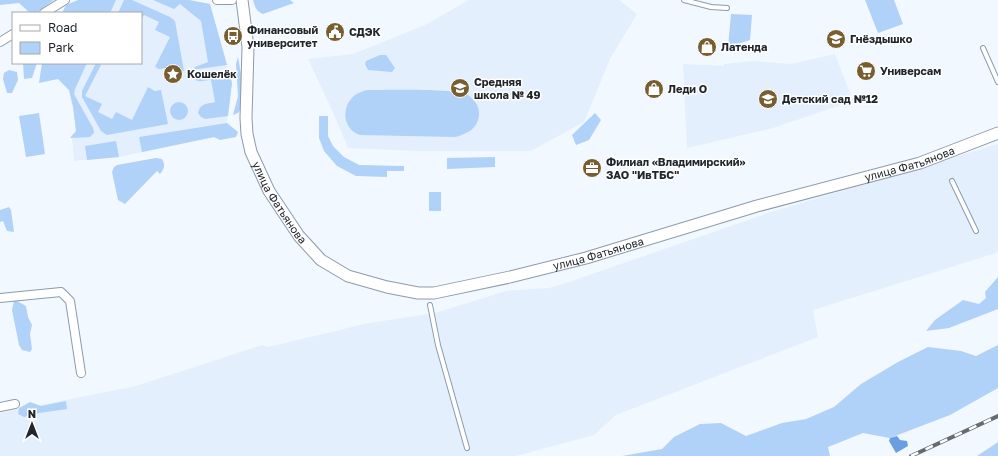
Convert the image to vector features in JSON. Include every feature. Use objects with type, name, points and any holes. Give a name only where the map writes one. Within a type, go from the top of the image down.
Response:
[{"type":"street","points":[[46,12],[65,0]]},
{"type":"street","points":[[217,0],[232,0]]},
{"type":"street","name":"улица Фатьянова","points":[[242,0],[248,47],[247,134],[251,152],[269,191],[299,236],[321,260],[348,276],[387,288],[418,293],[434,293],[510,277],[586,258],[757,206],[920,163],[998,133]]},
{"type":"street","points":[[0,42],[12,35]]},
{"type":"street","points":[[0,298],[61,292],[70,301],[81,373]]},
{"type":"street","points":[[0,407],[15,404]]},
{"type":"lane","points":[[684,0],[711,7],[728,8]]},
{"type":"lane","points":[[983,48],[998,82]]},
{"type":"lane","points":[[952,181],[976,231]]},
{"type":"lane","points":[[430,305],[438,345],[467,448]]},
{"type":"shaded area","points":[[90,0],[189,0],[210,4],[232,83],[225,135],[119,157],[74,161],[72,138],[80,132],[66,64],[142,64],[142,12],[84,12]]},
{"type":"shaded area","name":"Средняя школа № 49","points":[[469,0],[619,0],[637,14],[610,59],[584,122],[531,151],[417,151],[348,148],[308,59],[353,54],[425,25]]},
{"type":"shaded area","name":"Детский сад №12","points":[[835,54],[853,101],[770,129],[687,148],[683,64],[724,66],[724,64],[753,61],[791,64]]},
{"type":"shaded area","points":[[998,144],[998,251],[993,254],[813,310],[818,337],[616,415],[594,435],[516,456],[0,456],[0,413],[136,386],[262,345],[268,347],[369,323],[435,313],[506,291],[549,288],[771,212]]},
{"type":"green space","points":[[0,0],[54,0],[37,12],[29,12],[19,3],[0,5]]},
{"type":"green space","points":[[78,0],[116,0],[110,12],[62,12],[66,5]]},
{"type":"green space","points":[[124,0],[132,0],[170,17],[175,21],[184,71],[176,72],[175,67],[159,69],[155,67],[170,37],[155,30],[159,22],[144,15],[142,18],[142,12],[118,12]]},
{"type":"green space","points":[[153,0],[189,0],[210,4],[227,65],[191,70],[208,62],[201,21],[180,4],[174,9]]},
{"type":"green space","points":[[253,0],[290,0],[294,3],[263,14],[256,8]]},
{"type":"green space","points":[[865,0],[894,0],[903,24],[878,33]]},
{"type":"green space","points":[[731,14],[752,15],[750,40],[728,47]]},
{"type":"green space","points":[[380,55],[386,55],[395,68],[392,72],[368,70],[365,64],[366,61]]},
{"type":"green space","points":[[238,57],[242,79],[241,109],[238,113],[233,115],[238,96],[236,64]]},
{"type":"green space","points":[[23,64],[37,64],[32,78],[24,79]]},
{"type":"green space","points":[[42,64],[87,64],[74,94],[93,128],[94,133],[90,137],[70,138],[76,131],[69,90],[58,79],[39,83]]},
{"type":"green space","points":[[96,64],[98,64],[101,65],[85,96],[102,104],[98,112],[112,119],[116,112],[132,120],[148,87],[155,91],[161,90],[168,124],[107,135],[101,131],[82,97],[82,91]]},
{"type":"green space","points":[[9,70],[17,72],[18,80],[12,93],[7,93],[3,79],[4,73]]},
{"type":"green space","points":[[229,71],[232,83],[228,116],[205,119],[201,117],[198,113],[200,107],[204,104],[215,102],[211,80],[198,81],[192,77]]},
{"type":"green space","points":[[367,90],[436,90],[461,93],[468,95],[473,99],[479,110],[478,120],[471,130],[456,137],[360,135],[354,132],[347,123],[346,111],[347,105],[355,95]]},
{"type":"green space","points":[[179,102],[185,105],[188,111],[185,117],[179,120],[173,117],[170,111],[173,105]]},
{"type":"green space","points":[[39,113],[45,154],[26,157],[19,116]]},
{"type":"green space","points":[[595,113],[601,120],[589,140],[576,145],[572,135]]},
{"type":"green space","points":[[319,116],[328,116],[328,136],[333,146],[344,157],[359,165],[404,166],[404,171],[387,171],[387,177],[356,176],[337,166],[324,151],[319,138]]},
{"type":"green space","points":[[227,123],[238,132],[236,137],[220,140],[214,137],[142,152],[139,137]]},
{"type":"green space","points":[[116,141],[119,157],[87,160],[85,146]]},
{"type":"green space","points":[[495,157],[495,167],[447,169],[447,158]]},
{"type":"green space","points":[[156,158],[162,159],[164,163],[164,168],[160,174],[157,171],[125,204],[118,200],[112,172],[114,167],[117,165]]},
{"type":"green space","points":[[429,192],[441,192],[441,211],[429,211]]},
{"type":"green space","points":[[9,207],[11,210],[14,232],[7,231],[3,221],[0,222],[0,210]]},
{"type":"green space","points":[[998,277],[998,309],[949,328],[926,331],[935,320],[963,300],[979,304],[986,298],[985,292]]},
{"type":"green space","points":[[14,301],[26,306],[28,317],[32,325],[30,334],[32,349],[30,352],[22,350],[19,345],[12,310]]},
{"type":"green space","points":[[998,345],[998,388],[950,415],[890,438],[863,433],[828,447],[830,456],[622,456],[662,449],[674,437],[700,424],[721,423],[746,436],[782,423],[806,419],[834,407],[861,384],[898,362],[928,347],[961,351],[976,356]]},
{"type":"green space","points":[[66,401],[67,409],[24,417],[18,414],[19,408],[30,402],[41,406]]},
{"type":"green space","points":[[998,442],[998,456],[977,456]]},
{"type":"water","points":[[897,436],[900,440],[907,441],[908,446],[896,453],[889,441],[890,438]]},
{"type":"railway","points":[[911,456],[998,416]]},
{"type":"place","name":"СДЭК","points":[[335,32]]},
{"type":"place","name":"Финансовый университет","points":[[233,36]]},
{"type":"place","name":"Гнёздышко","points":[[836,39]]},
{"type":"place","name":"Латенда","points":[[707,47]]},
{"type":"place","name":"Универсам","points":[[866,71]]},
{"type":"place","name":"Кошелёк","points":[[173,74]]},
{"type":"place","name":"Средняя школа № 49","points":[[460,88]]},
{"type":"place","name":"Леди О","points":[[654,89]]},
{"type":"place","name":"Детский сад №12","points":[[768,99]]},
{"type":"place","name":"Филиал «Владимирский» ЗАО \"ИвТБС\"","points":[[592,168]]}]
